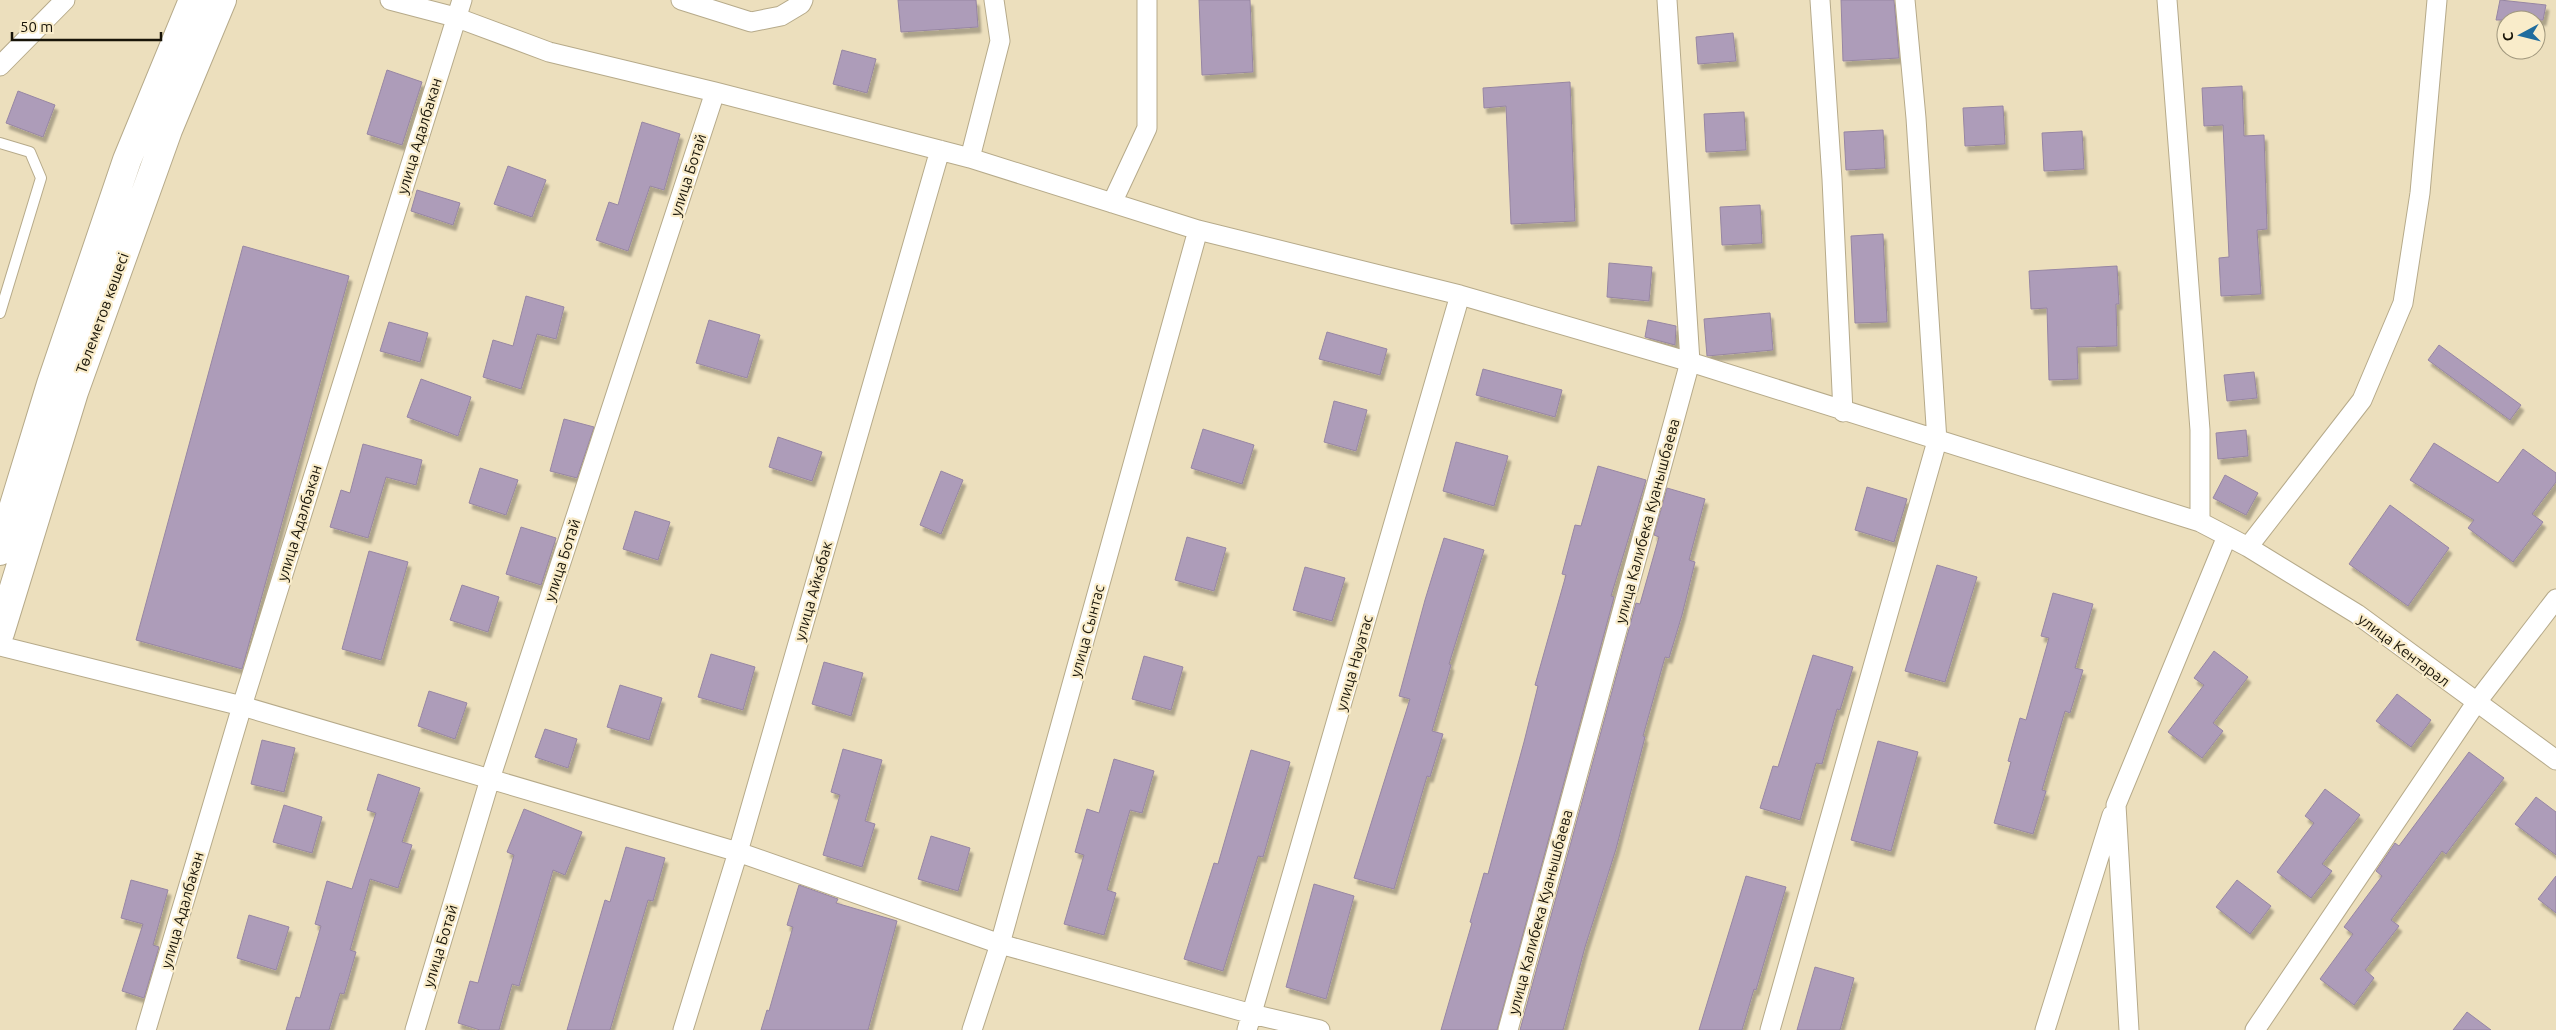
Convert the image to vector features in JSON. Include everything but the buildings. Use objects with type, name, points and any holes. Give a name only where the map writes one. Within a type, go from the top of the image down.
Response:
[{"type":"main road","name":"Төлеметов көшесі","points":[[0,551],[51,384],[127,160],[193,0]]},
{"type":"main road","name":"Төлеметов көшесі","points":[[0,633],[74,392],[168,130],[222,0]]},
{"type":"street","points":[[0,66],[65,0]]},
{"type":"street","name":"улица Кентарал","points":[[390,0],[458,8],[549,52],[715,92],[970,158],[1198,230],[1460,295],[1690,362],[1843,412],[2200,522],[2228,536],[2357,614],[2556,760]]},
{"type":"street","points":[[681,0],[751,22],[781,16],[802,4],[803,0]]},
{"type":"street","points":[[970,158],[1000,41],[994,0]]},
{"type":"street","points":[[1112,203],[1147,128],[1147,0]]},
{"type":"street","name":"улица Калибека Куанышбаева","points":[[1508,1030],[1690,362],[1667,0]]},
{"type":"street","points":[[1820,0],[1832,179],[1843,412]]},
{"type":"street","points":[[1770,1030],[1937,441],[1916,118],[1905,0]]},
{"type":"street","points":[[2167,0],[2200,430],[2200,522]]},
{"type":"street","points":[[2248,548],[2362,400],[2403,303],[2420,193],[2437,0]]},
{"type":"street","name":"улица Адалбакан","points":[[146,1030],[242,706],[458,8]]},
{"type":"street","name":"улица Ботай","points":[[415,1030],[490,779],[715,92]]},
{"type":"street","name":"улица Айкабак","points":[[683,1030],[738,852],[940,150]]},
{"type":"street","name":"улица Сынтас","points":[[972,1030],[1000,944],[1198,230]]},
{"type":"street","name":"улица Науатас","points":[[1249,1022],[1460,295]]},
{"type":"street","points":[[2045,1030],[2116,805],[2228,536]]},
{"type":"street","points":[[2255,1030],[2476,703],[2556,600]]},
{"type":"street","points":[[0,646],[242,706],[738,852],[1000,944],[1249,1022],[1320,1030]]},
{"type":"street","points":[[2116,805],[2129,1030]]},
{"type":"lane","points":[[0,143],[30,152],[41,178],[0,313]]}]
